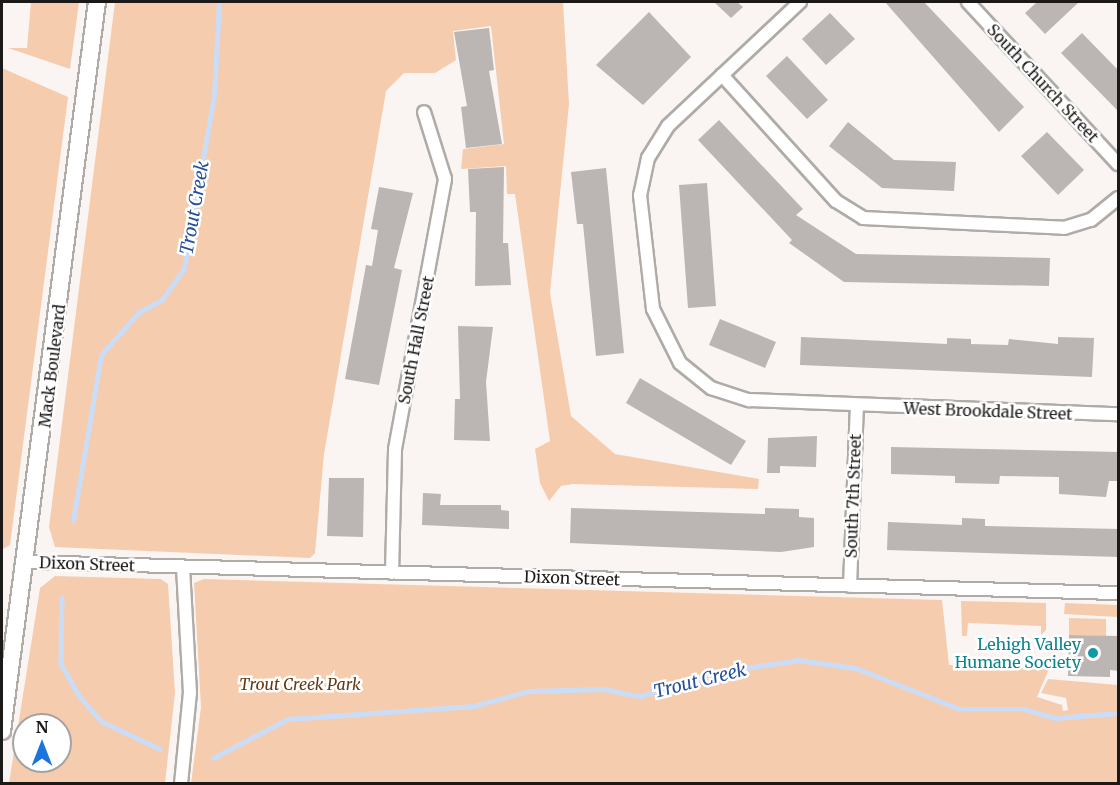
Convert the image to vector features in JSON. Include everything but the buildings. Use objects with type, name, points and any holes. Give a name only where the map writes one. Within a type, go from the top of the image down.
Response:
[{"type":"main road","name":"Mack Boulevard","points":[[2,730],[26,562],[97,2]]},
{"type":"street","name":"West Brookdale Street","points":[[800,2],[668,126],[642,176],[640,214],[658,328],[694,376],[730,396],[857,407],[1119,414]]},
{"type":"street","name":"South Church Street","points":[[968,2],[1119,164]]},
{"type":"street","points":[[722,75],[836,201],[863,218],[1064,228],[1091,220],[1119,198]]},
{"type":"street","name":"South Hall Street","points":[[393,573],[395,449],[445,179],[424,112]]},
{"type":"street","name":"South 7th Street","points":[[850,586],[857,407]]},
{"type":"street","name":"Dixon Street","points":[[26,562],[1119,593]]},
{"type":"street","points":[[181,783],[190,693],[183,567]]},
{"type":"green space","points":[[31,2],[79,2],[70,69],[8,48],[27,48]]},
{"type":"green space","points":[[115,2],[563,2],[569,104],[550,293],[571,416],[615,454],[759,479],[758,489],[573,484],[561,486],[549,501],[540,483],[535,449],[550,441],[515,194],[507,194],[506,166],[461,169],[463,149],[504,144],[491,26],[453,31],[456,60],[435,73],[404,73],[386,91],[324,454],[315,553],[310,558],[55,547],[49,527]]},
{"type":"green space","points":[[2,68],[68,97],[10,545],[3,549]]},
{"type":"green space","points":[[55,576],[161,579],[168,584],[175,693],[165,783],[9,783],[12,764],[12,773],[72,773],[72,713],[20,713],[40,588]]},
{"type":"green space","name":"Trout Creek Park","points":[[204,579],[942,600],[949,665],[1049,669],[1037,697],[1062,705],[1063,711],[1068,710],[1066,698],[1041,693],[1048,679],[1118,685],[1118,783],[191,783],[201,707],[194,583]]},
{"type":"green space","points":[[961,601],[1046,603],[1046,630],[1041,635],[1041,626],[968,623],[967,636],[962,636]]},
{"type":"green space","points":[[1065,603],[1118,605],[1118,617],[1064,614]]},
{"type":"green space","points":[[1069,618],[1106,619],[1106,636],[1069,635]]},
{"type":"waterway","name":"Trout Creek","points":[[73,521],[101,355],[139,312],[162,300],[184,269],[214,95],[219,2]]},
{"type":"waterway","name":"Trout Creek","points":[[62,598],[61,664],[81,698],[101,721],[160,749]]},
{"type":"waterway","name":"Trout Creek","points":[[213,758],[288,719],[474,706],[529,691],[603,689],[640,696],[720,672],[798,660],[856,668],[960,709],[1025,709],[1055,718],[1118,713]]},
{"type":"place","name":"Lehigh Valley Humane Society","points":[[1093,653]]}]
